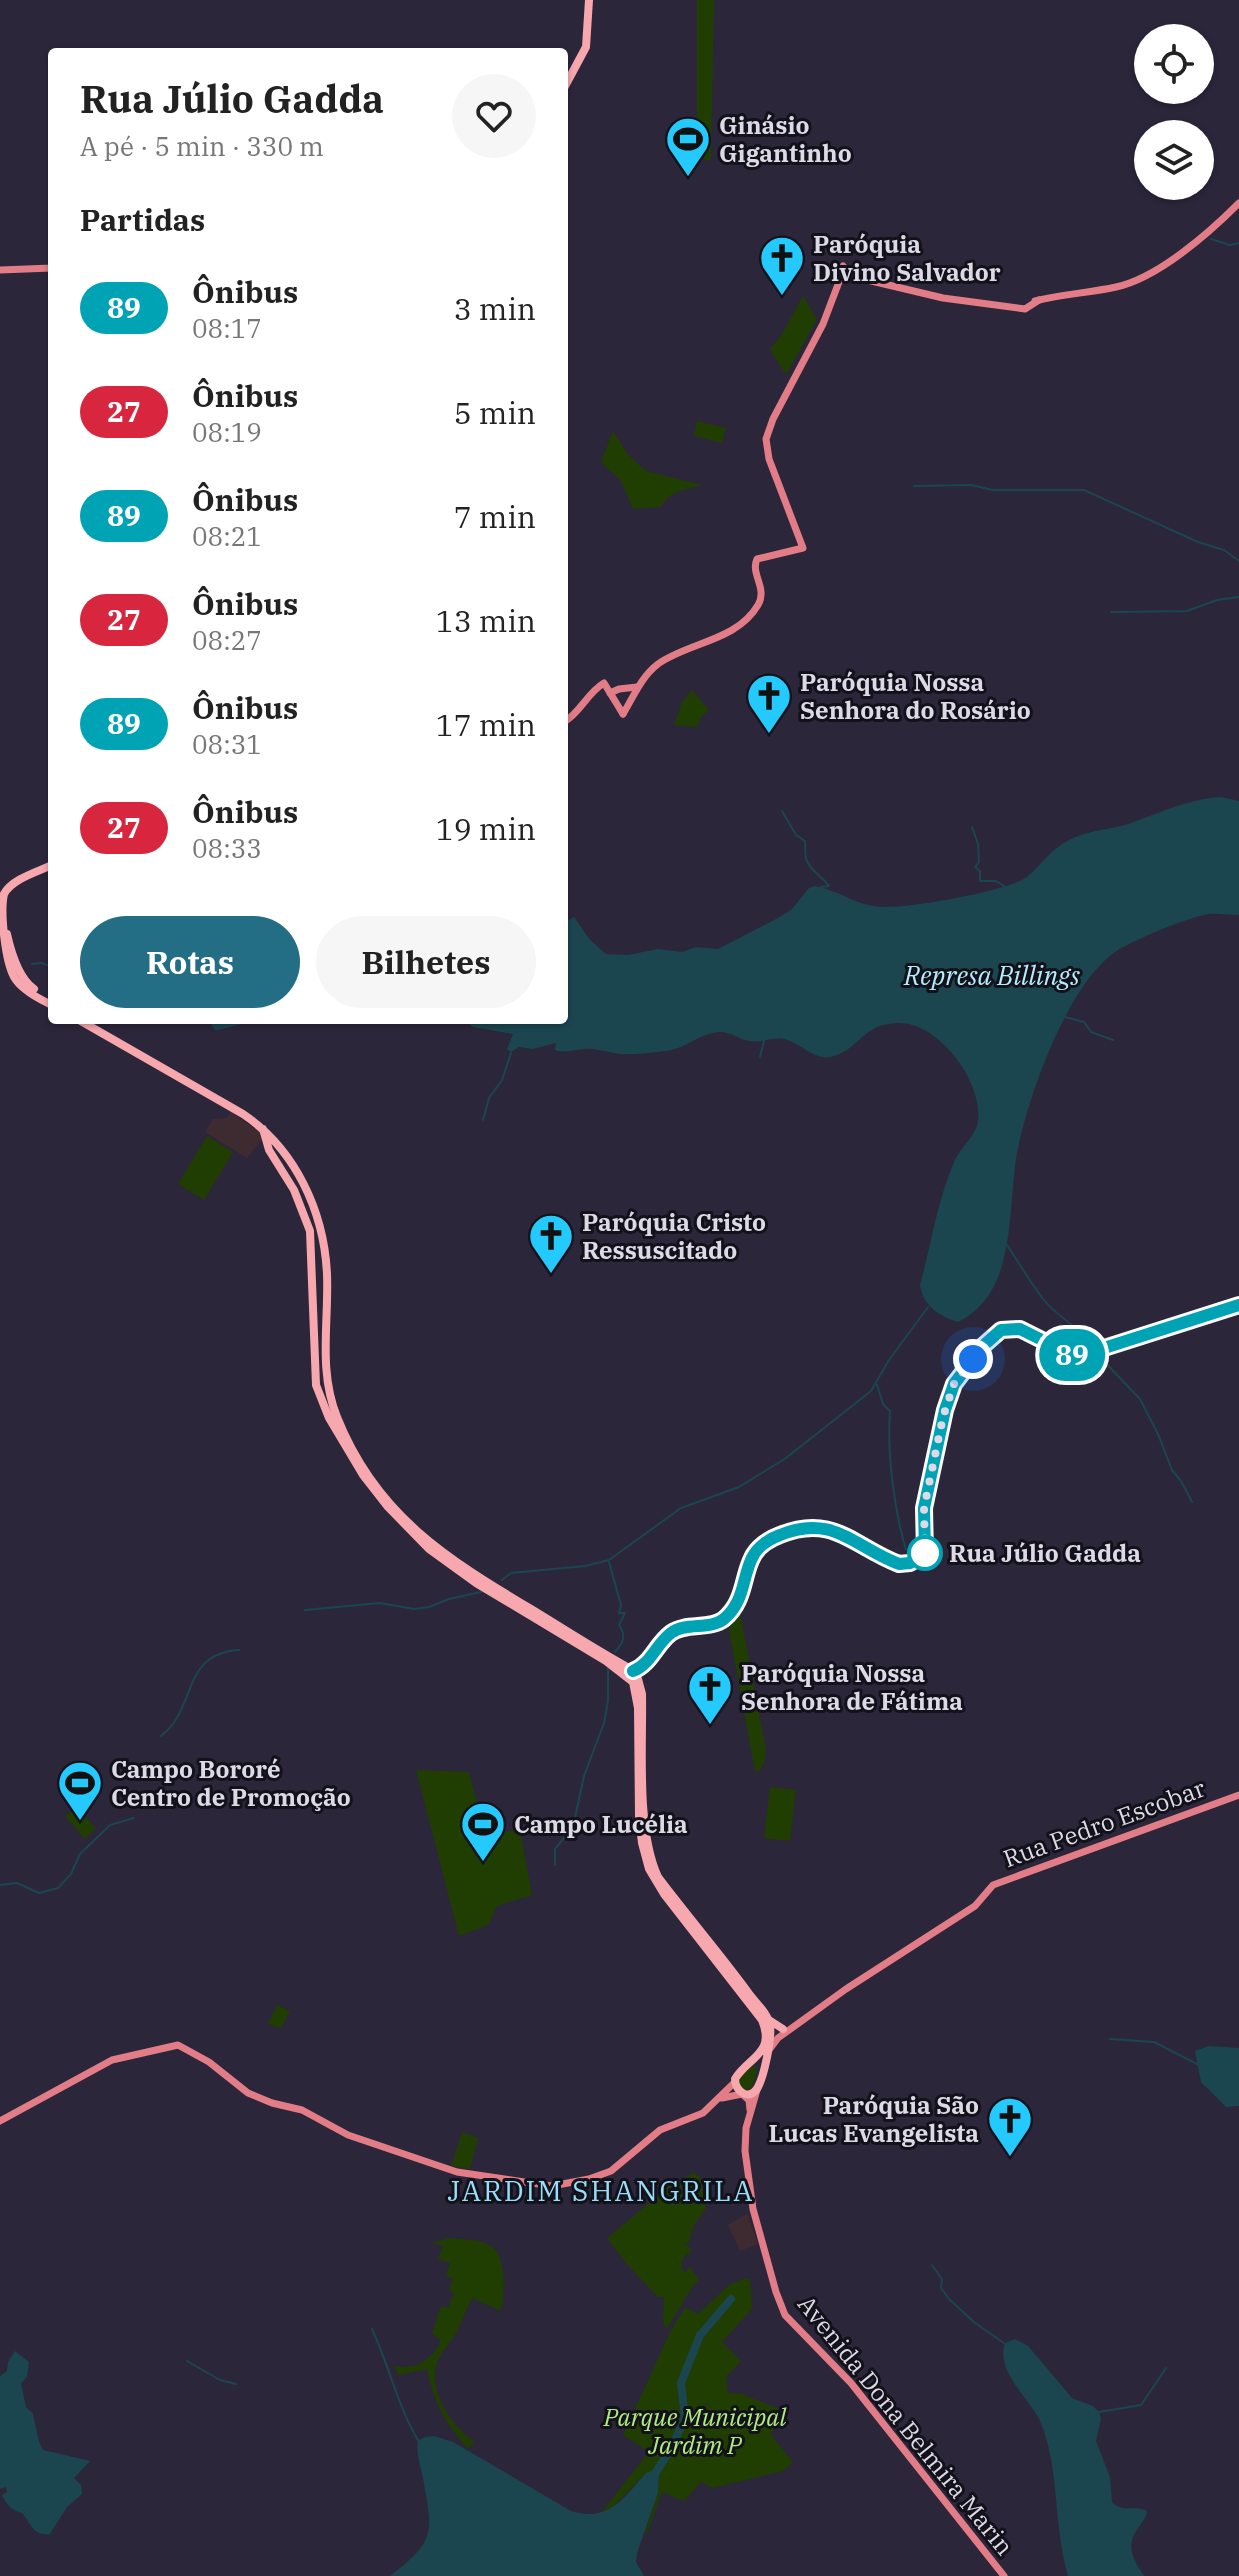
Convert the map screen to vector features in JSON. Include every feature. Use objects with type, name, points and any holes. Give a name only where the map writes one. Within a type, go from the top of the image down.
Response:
[{"type":"main road","points":[[568,81],[586,47],[589,0]]},
{"type":"main road","points":[[1014,307],[1134,281],[1175,257],[1239,203]]},
{"type":"main road","points":[[0,270],[48,268]]},
{"type":"main road","points":[[568,719],[604,683],[623,714],[637,687],[659,664],[726,633],[756,608],[762,593],[755,561],[760,557],[803,548],[769,459],[766,439],[773,419],[823,324],[842,270],[854,277],[943,298],[1025,309],[1039,300]]},
{"type":"main road","points":[[610,693],[637,687]]},
{"type":"main road","points":[[48,867],[15,884],[6,891],[2,901],[5,950],[10,968],[48,1001]]},
{"type":"main road","points":[[15,884],[6,903],[6,928],[25,983]]},
{"type":"main road","points":[[86,1024],[243,1114],[278,1144],[314,1205],[323,1237],[326,1263],[325,1361],[336,1415],[352,1449],[382,1493],[424,1540],[454,1563],[634,1672],[642,1694],[645,1837],[653,1867],[769,2020],[786,2030]]},
{"type":"main road","points":[[263,1129],[268,1145],[301,1206],[312,1251],[316,1390],[329,1418],[370,1484],[392,1513],[429,1549],[476,1583],[634,1672]]},
{"type":"main road","points":[[268,1145],[271,1142],[278,1144]]},
{"type":"main road","points":[[312,1251],[323,1237]]},
{"type":"main road","points":[[312,1251],[320,1253],[326,1263]]},
{"type":"main road","points":[[0,2121],[112,2060],[178,2045],[209,2062],[248,2093],[302,2110],[348,2135],[457,2172],[552,2186],[599,2177],[611,2171],[660,2130],[696,2118],[720,2099],[737,2075],[762,2051],[768,2036],[758,2013],[664,1894],[649,1869],[639,1816],[634,1672],[672,1632],[724,1619],[739,1599],[755,1553],[769,1540],[797,1528],[838,1531],[899,1564],[906,1565],[920,1558],[925,1553],[926,1542],[924,1508],[954,1384],[998,1331],[1012,1328],[1025,1331],[1071,1355],[1085,1354],[1239,1305]]},
{"type":"main road","name":"Rua Pedro Escobar","points":[[768,2052],[786,2030],[975,1906],[993,1885],[1239,1795]]},
{"type":"main road","name":"Avenida Dona Belmira Marin","points":[[769,2020],[768,2052],[750,2112],[745,2151],[753,2209],[785,2315],[851,2383],[1004,2576]]},
{"type":"main road","name":"Rua Pedro Escobar","points":[[768,2036],[786,2030]]},
{"type":"main road","points":[[752,2062],[759,2065],[762,2071]]},
{"type":"main road","points":[[734,2083],[749,2100],[750,2112]]},
{"type":"main road","points":[[720,2099],[750,2094],[757,2089]]},
{"type":"shaded area","points":[[231,1112],[265,1136],[247,1158],[205,1132],[213,1119],[226,1118]]},
{"type":"shaded area","points":[[747,2214],[758,2244],[740,2251],[728,2225]]},
{"type":"green space","points":[[697,0],[714,0],[711,159],[708,161],[697,156]]},
{"type":"green space","points":[[803,296],[817,319],[786,375],[770,349]]},
{"type":"green space","points":[[697,421],[726,428],[722,443],[694,436]]},
{"type":"green space","points":[[613,431],[629,456],[646,471],[702,485],[673,494],[661,507],[633,509],[621,481],[601,462]]},
{"type":"green space","points":[[692,690],[709,710],[701,717],[697,727],[674,725],[682,702]]},
{"type":"green space","points":[[207,1136],[233,1152],[204,1200],[178,1184]]},
{"type":"green space","points":[[740,1612],[766,1750],[760,1771],[755,1771],[754,1767],[729,1630]]},
{"type":"green space","name":"Campo Lucélia","points":[[416,1770],[469,1772],[484,1831],[520,1831],[532,1895],[497,1906],[488,1925],[459,1936]]},
{"type":"green space","points":[[770,1787],[796,1790],[790,1841],[764,1838]]},
{"type":"green space","name":"Campo Bororé Centro de Promoção","points":[[76,1807],[96,1828],[85,1839],[65,1816]]},
{"type":"green space","points":[[277,2005],[290,2011],[281,2028],[268,2024]]},
{"type":"green space","points":[[752,2066],[757,2069],[755,2080],[749,2090],[741,2092],[738,2075]]},
{"type":"green space","points":[[462,2132],[478,2138],[470,2169],[451,2166]]},
{"type":"green space","points":[[694,2173],[700,2177],[706,2208],[693,2227],[688,2245],[683,2243],[692,2250],[683,2258],[681,2267],[686,2273],[689,2266],[699,2280],[666,2330],[663,2321],[664,2297],[658,2297],[607,2238],[672,2184]]},
{"type":"green space","points":[[448,2238],[473,2240],[494,2248],[499,2255],[503,2274],[501,2311],[472,2298],[436,2366],[437,2392],[452,2420],[474,2441],[469,2449],[442,2412],[427,2369],[398,2375],[394,2366],[409,2367],[422,2362],[433,2354],[441,2341],[432,2333],[441,2306],[448,2308],[454,2293],[449,2290],[453,2279],[446,2276],[450,2263],[438,2259],[443,2246],[432,2243]]},
{"type":"green space","name":"Parque Municipal Jardim P","points":[[750,2279],[752,2309],[722,2342],[741,2361],[726,2377],[728,2393],[742,2394],[780,2409],[771,2435],[793,2462],[783,2471],[712,2488],[701,2482],[684,2501],[662,2492],[647,2534],[658,2493],[659,2474],[646,2473],[610,2510],[600,2514],[649,2452],[623,2435],[671,2330],[685,2307],[698,2314],[729,2285]]},
{"type":"water","name":"Represa Billings","points":[[1209,798],[1239,801],[1239,915],[1200,916],[1137,940],[1118,950],[1083,987],[1053,1042],[1022,1129],[1010,1223],[1000,1271],[991,1291],[977,1309],[958,1322],[933,1309],[920,1285],[943,1192],[954,1162],[977,1126],[978,1105],[955,1056],[928,1032],[912,1025],[886,1024],[869,1032],[842,1053],[827,1057],[784,1039],[749,1041],[720,1032],[675,1049],[621,1054],[590,1049],[563,1052],[555,1050],[556,1043],[533,1049],[519,1047],[511,1052],[507,1049],[513,1034],[470,1024],[568,1024],[568,920],[574,917],[590,940],[606,954],[628,955],[658,949],[682,952],[696,947],[718,949],[792,909],[809,888],[815,886],[885,907],[937,902],[982,893],[1018,882],[1057,848],[1076,837]]},
{"type":"water","points":[[1209,2046],[1239,2048],[1239,2106],[1226,2107],[1201,2082],[1195,2051]]},
{"type":"water","points":[[1015,2339],[1028,2346],[1072,2398],[1093,2406],[1099,2412],[1101,2419],[1096,2441],[1110,2477],[1112,2502],[1116,2506],[1147,2511],[1131,2547],[1144,2576],[1068,2576],[1046,2437],[1039,2419],[1014,2383],[1005,2363],[1005,2343]]},
{"type":"water","points":[[15,2351],[29,2362],[27,2377],[21,2383],[26,2407],[33,2414],[43,2450],[90,2461],[74,2478],[81,2485],[82,2494],[67,2507],[50,2534],[36,2531],[22,2513],[12,2509],[5,2501],[2,2495],[7,2492],[6,2487],[0,2489],[0,2376],[7,2371],[8,2362]]},
{"type":"water","points":[[434,2436],[453,2442],[571,2511],[584,2514],[605,2511],[622,2500],[646,2473],[659,2474],[658,2493],[637,2553],[636,2562],[644,2576],[390,2576],[416,2553],[428,2534],[429,2512],[418,2441]]},
{"type":"waterway","points":[[1211,239],[1230,245],[1239,243]]},
{"type":"waterway","points":[[914,486],[1084,490],[1198,542],[1224,550],[1239,561]]},
{"type":"waterway","points":[[1111,612],[1187,611],[1217,600],[1239,597]]},
{"type":"waterway","points":[[782,811],[796,835],[805,841],[809,865],[829,886],[821,887]]},
{"type":"waterway","points":[[972,827],[978,844],[979,862],[975,867],[980,871],[980,881],[996,881],[1004,886]]},
{"type":"waterway","points":[[32,964],[48,965]]},
{"type":"waterway","points":[[1065,1017],[1084,1022],[1091,1032],[1113,1040]]},
{"type":"waterway","points":[[216,1024],[225,1024]]},
{"type":"waterway","points":[[760,1057],[764,1041]]},
{"type":"waterway","points":[[483,1120],[489,1098],[502,1080],[511,1053]]},
{"type":"waterway","points":[[1007,1245],[1043,1299],[1093,1349]]},
{"type":"waterway","points":[[502,1580],[511,1573],[585,1566],[609,1560],[681,1508],[739,1487],[786,1458],[871,1391],[889,1360],[928,1307]]},
{"type":"waterway","points":[[1097,1354],[1140,1399],[1172,1470],[1192,1502]]},
{"type":"waterway","points":[[877,1385],[883,1404],[890,1411],[892,1481],[906,1550]]},
{"type":"waterway","points":[[609,1562],[621,1605],[619,1613],[625,1613],[619,1625],[623,1639],[615,1652]]},
{"type":"waterway","points":[[305,1610],[380,1603],[414,1609],[481,1592]]},
{"type":"waterway","points":[[161,1736],[173,1724],[198,1672],[207,1661],[239,1650]]},
{"type":"waterway","points":[[555,1865],[555,1849],[573,1827],[584,1776],[604,1723],[608,1701],[608,1667]]},
{"type":"waterway","points":[[0,1885],[17,1883],[39,1893],[58,1888],[71,1874],[80,1854],[110,1825],[134,1818]]},
{"type":"waterway","points":[[1110,2039],[1154,2042],[1199,2065]]},
{"type":"waterway","points":[[932,2265],[942,2279],[941,2288],[949,2299],[975,2323],[1004,2343]]},
{"type":"waterway","points":[[702,2333],[731,2299]]},
{"type":"waterway","points":[[372,2329],[405,2415],[419,2442]]},
{"type":"waterway","points":[[656,2472],[672,2447],[685,2417],[681,2383],[700,2335]]},
{"type":"waterway","points":[[187,2361],[220,2380],[236,2384]]},
{"type":"waterway","points":[[1099,2412],[1141,2405],[1166,2368]]},
{"type":"bus line","name":"89","points":[[633,1671],[642,1667],[672,1632],[724,1619],[739,1599],[755,1553],[769,1540],[797,1528],[804,1526],[838,1531],[899,1564],[906,1565],[920,1558],[925,1553],[926,1542],[924,1508],[954,1384],[989,1338],[998,1331],[1020,1329],[1071,1355],[1079,1356],[1239,1305]]},
{"type":"place","name":"Ginásio Gigantinho","points":[[688,178]]},
{"type":"place","name":"Paróquia Divino Salvador","points":[[782,297]]},
{"type":"place","name":"Paróquia Nossa Senhora do Rosário","points":[[769,735]]},
{"type":"place","name":"Paróquia Cristo Ressuscitado","points":[[551,1275]]},
{"type":"place","name":"Rua Júlio Gadda","points":[[925,1553]]},
{"type":"place","name":"Paróquia Nossa Senhora de Fátima","points":[[710,1726]]},
{"type":"place","name":"Campo Bororé Centro de Promoção","points":[[80,1822]]},
{"type":"place","name":"Campo Lucélia","points":[[483,1863]]},
{"type":"place","name":"Paróquia São Lucas Evangelista","points":[[1010,2158]]},
{"type":"district","name":"JARDIM SHANGRILA","points":[[601,2190]]},
{"type":"route","points":[[925,1553],[924,1508],[943,1417],[954,1384],[973,1359]]}]
